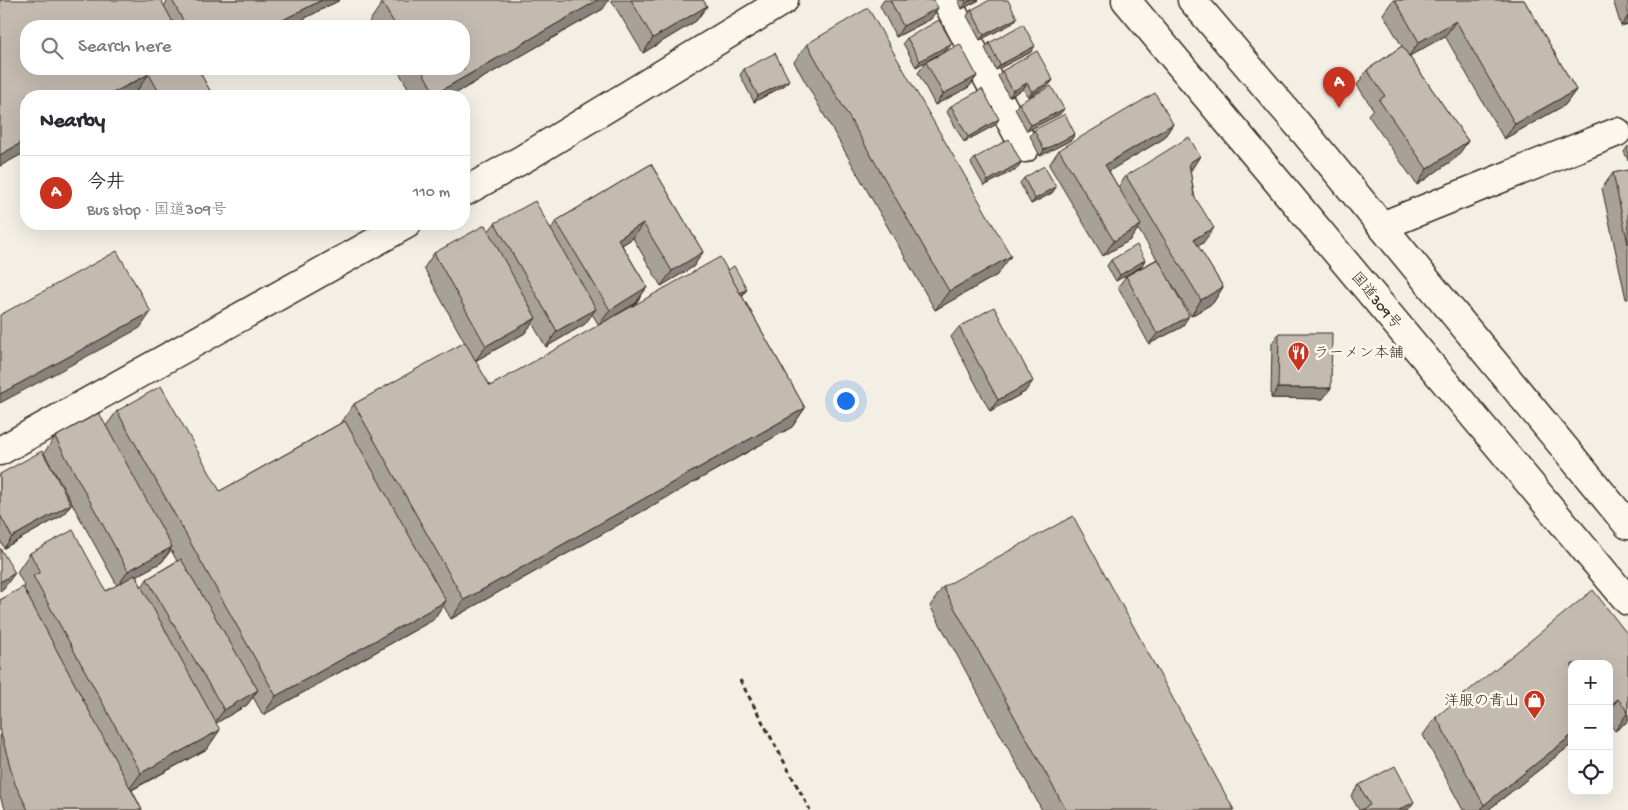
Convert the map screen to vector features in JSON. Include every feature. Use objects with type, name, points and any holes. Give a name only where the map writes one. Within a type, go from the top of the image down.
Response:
[{"type":"main road","points":[[470,189],[523,159],[784,0]]},
{"type":"main road","points":[[946,0],[1025,148]]},
{"type":"main road","name":"国道309号","points":[[1126,0],[1628,601]]},
{"type":"main road","points":[[1192,0],[1382,226],[1628,525]]},
{"type":"main road","points":[[1382,226],[1617,132]]},
{"type":"main road","points":[[0,451],[396,230]]},
{"type":"path","points":[[740,680],[810,810]]},
{"type":"building","points":[[0,0],[161,0],[172,20],[20,20],[20,75],[147,75],[118,90],[20,90],[20,143],[0,155]]},
{"type":"building","points":[[172,0],[322,0],[283,20],[183,20]]},
{"type":"building","points":[[387,0],[598,0],[470,74],[470,20],[392,20],[382,3]]},
{"type":"building","points":[[631,0],[703,0],[707,6],[653,38]]},
{"type":"building","points":[[890,0],[934,0],[938,8],[903,26]]},
{"type":"building","points":[[990,0],[1008,0],[1017,18],[984,35],[971,10]]},
{"type":"building","points":[[1395,0],[1524,0],[1576,90],[1515,124],[1456,21],[1419,42]]},
{"type":"building","points":[[868,8],[1011,256],[949,291],[807,44]]},
{"type":"building","points":[[939,20],[952,43],[920,61],[907,38]]},
{"type":"building","points":[[1023,24],[1035,46],[1000,65],[989,43]]},
{"type":"building","points":[[960,44],[977,76],[943,94],[926,62]]},
{"type":"building","points":[[1402,46],[1468,141],[1427,169],[1379,100],[1385,96],[1367,70]]},
{"type":"building","points":[[1037,51],[1053,80],[1032,92],[1027,83],[1013,91],[1002,71]]},
{"type":"building","points":[[775,53],[789,80],[758,96],[744,69]]},
{"type":"building","points":[[150,75],[201,75],[210,90],[158,90]]},
{"type":"building","points":[[424,75],[468,75],[442,90],[433,90]]},
{"type":"building","points":[[1051,86],[1064,109],[1031,125],[1019,103]]},
{"type":"building","points":[[982,89],[999,119],[968,137],[951,106]]},
{"type":"building","points":[[1155,93],[1173,124],[1105,165],[1141,225],[1114,241],[1059,150]]},
{"type":"building","points":[[1065,114],[1075,134],[1044,150],[1034,130]]},
{"type":"building","points":[[1189,137],[1200,156],[1189,163],[1194,196],[1214,228],[1194,239],[1223,287],[1201,300],[1126,176]]},
{"type":"building","points":[[1009,139],[1021,162],[988,181],[975,158]]},
{"type":"building","points":[[651,164],[703,252],[672,271],[643,223],[618,239],[647,287],[610,310],[556,221]]},
{"type":"building","points":[[1044,166],[1056,187],[1035,199],[1024,178]]},
{"type":"building","points":[[1628,170],[1628,244],[1613,173]]},
{"type":"building","points":[[535,201],[596,309],[557,331],[495,223]]},
{"type":"building","points":[[485,225],[536,318],[486,346],[434,253]]},
{"type":"building","points":[[1137,245],[1145,260],[1120,275],[1111,260]]},
{"type":"building","points":[[117,251],[151,312],[0,394],[0,315]]},
{"type":"building","points":[[720,257],[805,408],[464,600],[354,404],[465,342],[490,386]]},
{"type":"building","points":[[1158,259],[1189,316],[1157,334],[1126,276]]},
{"type":"building","points":[[734,266],[747,289],[740,293],[727,270]]},
{"type":"building","points":[[994,307],[1033,381],[998,400],[959,327]]},
{"type":"building","points":[[1279,333],[1332,333],[1331,388],[1278,388]]},
{"type":"building","points":[[161,386],[220,491],[345,421],[446,601],[276,696],[117,411]]},
{"type":"building","points":[[99,413],[172,547],[128,571],[55,437]]},
{"type":"building","points":[[42,451],[71,504],[12,537],[0,515],[0,474]]},
{"type":"building","points":[[1073,516],[1234,810],[1066,810],[943,587]]},
{"type":"building","points":[[73,530],[106,591],[135,575],[220,730],[141,773],[33,576],[40,572],[30,553]]},
{"type":"building","points":[[0,548],[15,573],[0,582]]},
{"type":"building","points":[[181,559],[258,690],[224,710],[147,579]]},
{"type":"building","points":[[23,587],[142,810],[28,810],[15,784],[0,730],[0,600]]},
{"type":"building","points":[[1593,590],[1628,635],[1628,712],[1618,699],[1613,703],[1613,660],[1568,660],[1568,738],[1484,805],[1436,717]]},
{"type":"building","points":[[1395,766],[1414,802],[1399,810],[1361,810],[1370,805],[1359,785]]},
{"type":"place","name":"今井","points":[[1339,108]]},
{"type":"place","name":"ラーメン本舗","points":[[1298,371]]},
{"type":"place","name":"洋服の青山","points":[[1535,719]]}]
